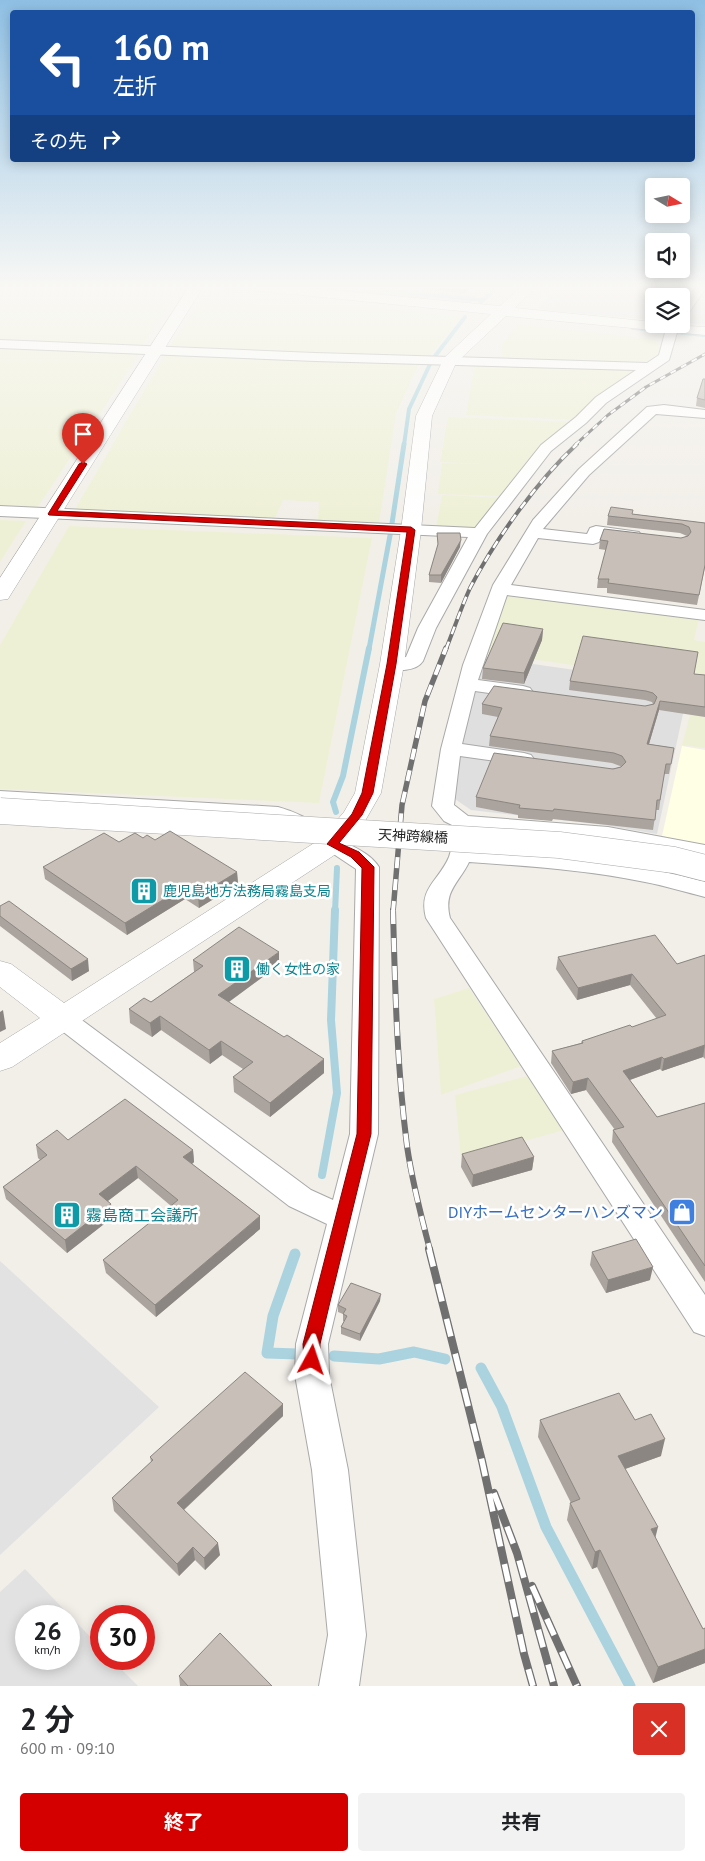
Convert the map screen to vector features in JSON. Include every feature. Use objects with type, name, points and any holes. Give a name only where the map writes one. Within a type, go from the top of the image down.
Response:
[{"type":"street","points":[[0,594],[145,366]]},
{"type":"street","points":[[0,1059],[332,844],[356,815],[368,793],[392,664],[399,529],[424,416],[444,366]]},
{"type":"street","points":[[637,366],[650,366]]},
{"type":"street","points":[[392,664],[405,664],[414,661],[427,628],[479,533],[546,448],[581,420],[601,400],[650,366]]},
{"type":"street","points":[[705,414],[664,409],[652,410],[584,472],[539,523],[500,589],[467,684],[451,749],[443,806],[452,816],[463,822],[608,834],[705,852]]},
{"type":"street","points":[[0,512],[479,533]]},
{"type":"street","points":[[533,533],[593,539],[596,531],[652,537]]},
{"type":"street","points":[[500,589],[705,615]]},
{"type":"street","points":[[467,684],[546,695]]},
{"type":"street","points":[[451,749],[546,762]]},
{"type":"street","points":[[0,798],[278,814],[304,823],[332,844],[355,855],[368,867],[364,1134],[312,1344],[312,1375],[330,1470],[347,1635],[339,1686]]},
{"type":"street","name":"天神跨線橋","points":[[0,811],[559,845],[674,860],[705,868]]},
{"type":"street","points":[[463,822],[462,855],[457,865],[445,878],[438,895],[434,909],[438,918],[705,1322]]},
{"type":"street","points":[[462,855],[609,868],[680,882],[705,890]]},
{"type":"street","points":[[0,971],[300,1198],[343,1218]]},
{"type":"shaded area","points":[[0,366],[132,366],[35,511],[0,510]]},
{"type":"shaded area","points":[[159,366],[418,366],[396,413],[379,523],[318,521],[319,502],[283,500],[275,518],[74,511]]},
{"type":"shaded area","points":[[474,366],[647,366],[581,420],[466,415]]},
{"type":"shaded area","points":[[448,417],[573,422],[503,496],[438,494],[442,463],[482,464],[440,462]]},
{"type":"shaded area","points":[[442,495],[500,498],[476,530],[436,529]]},
{"type":"shaded area","points":[[0,520],[26,521],[0,562]]},
{"type":"shaded area","points":[[69,526],[372,538],[319,803],[0,789],[0,645]]},
{"type":"shaded area","points":[[506,593],[699,618],[694,640],[705,642],[705,748],[682,745],[690,715],[692,683],[484,652]]},
{"type":"shaded area","points":[[483,657],[689,686],[657,834],[604,825],[471,810],[455,799],[455,761]]},
{"type":"shaded area","points":[[682,746],[705,750],[705,845],[662,836]]},
{"type":"shaded area","points":[[469,988],[521,1066],[441,1095],[434,999]]},
{"type":"shaded area","points":[[527,1076],[564,1130],[461,1159],[455,1095]]},
{"type":"shaded area","points":[[0,1261],[159,1407],[0,1555]]},
{"type":"shaded area","points":[[25,1569],[60,1605],[15,1605],[15,1670],[80,1670],[80,1626],[90,1637],[90,1670],[122,1670],[138,1686],[0,1686],[0,1592]]},
{"type":"building","points":[[703,379],[705,379],[705,400],[697,398]]},
{"type":"building","points":[[611,507],[633,510],[632,514],[705,523],[705,565],[699,595],[608,583],[609,579],[598,579],[608,541],[600,540],[604,529],[681,538],[688,536],[691,532],[689,527],[682,524],[608,516]]},
{"type":"building","points":[[437,533],[460,533],[461,540],[441,575],[429,575],[438,544]]},
{"type":"building","points":[[503,623],[543,629],[524,673],[483,668]]},
{"type":"building","points":[[583,636],[698,652],[694,674],[705,675],[705,707],[660,701],[647,744],[674,748],[671,764],[666,764],[660,800],[657,800],[655,820],[554,809],[553,811],[519,808],[520,805],[476,797],[494,753],[613,769],[621,767],[626,762],[622,756],[614,753],[490,736],[502,708],[482,704],[494,686],[645,706],[654,704],[657,697],[653,693],[646,691],[570,681]]},
{"type":"building","name":"鹿児島地方法務局霧島支局","points":[[170,831],[237,872],[198,896],[184,887],[125,923],[43,867],[104,833],[119,842],[135,833],[143,838],[147,835],[155,840]]},
{"type":"building","points":[[9,901],[88,959],[71,969],[0,916],[0,906]]},
{"type":"building","points":[[239,927],[279,952],[218,995],[284,1037],[287,1035],[324,1059],[270,1103],[233,1077],[253,1062],[221,1041],[209,1050],[160,1016],[150,1023],[129,1009],[144,998],[151,1002],[203,966],[193,960]]},
{"type":"building","points":[[655,935],[677,964],[705,955],[705,1045],[664,1059],[662,1057],[623,1071],[657,1117],[705,1103],[705,1266],[613,1130],[624,1127],[588,1078],[573,1082],[552,1051],[583,1043],[582,1041],[666,1015],[632,974],[578,988],[558,957]]},
{"type":"building","name":"霧島商工会議所","points":[[125,1099],[193,1150],[183,1157],[260,1216],[155,1305],[103,1260],[178,1200],[136,1166],[99,1194],[111,1204],[65,1240],[3,1187],[47,1155],[36,1145],[57,1130],[68,1140]]},
{"type":"building","points":[[522,1137],[534,1157],[473,1175],[462,1154]]},
{"type":"building","points":[[636,1239],[653,1267],[608,1280],[592,1252]]},
{"type":"building","points":[[351,1283],[381,1294],[360,1334],[341,1327],[347,1316],[343,1314],[346,1309],[338,1305]]},
{"type":"building","points":[[245,1372],[283,1404],[177,1503],[218,1543],[204,1558],[193,1547],[177,1564],[112,1498],[153,1460],[150,1457]]},
{"type":"building","points":[[619,1393],[635,1420],[651,1414],[665,1439],[618,1456],[658,1527],[651,1529],[703,1629],[705,1628],[705,1649],[658,1667],[600,1550],[595,1552],[570,1503],[580,1499],[540,1420]]},
{"type":"building","points":[[220,1633],[272,1686],[188,1686],[179,1676]]},
{"type":"waterway","points":[[404,445],[409,409],[429,366]]},
{"type":"waterway","points":[[369,649],[391,530],[404,444]]},
{"type":"waterway","points":[[336,812],[333,802],[343,776],[369,648]]},
{"type":"waterway","points":[[335,912],[337,868]]},
{"type":"waterway","points":[[322,1175],[337,1093],[331,1020],[335,910]]},
{"type":"waterway","points":[[295,1254],[273,1316],[267,1353],[298,1354]]},
{"type":"waterway","points":[[334,1356],[379,1359],[414,1352],[445,1359]]},
{"type":"waterway","points":[[481,1368],[502,1407],[546,1527],[630,1686]]},
{"type":"railway","points":[[575,445],[608,415],[646,387],[684,366]]},
{"type":"railway","points":[[446,649],[470,588],[504,531],[547,475],[577,444]]},
{"type":"railway","points":[[393,911],[402,805],[425,701],[446,648]]},
{"type":"railway","points":[[393,911],[397,1028],[407,1146],[411,1172],[430,1250]]},
{"type":"railway","points":[[429,1249],[482,1461],[524,1654],[533,1686]]},
{"type":"railway","points":[[494,1493],[517,1553],[554,1686]]},
{"type":"railway","points":[[532,1586],[577,1686]]},
{"type":"place","name":"鹿児島地方法務局霧島支局","points":[[144,891]]},
{"type":"place","name":"働く女性の家","points":[[237,969]]},
{"type":"place","name":"DIYホームセンターハンズマン","points":[[682,1212]]},
{"type":"place","name":"霧島商工会議所","points":[[67,1215]]},
{"type":"route","points":[[83,464],[52,514],[411,530],[392,664],[368,793],[356,815],[332,844],[355,855],[368,867],[364,1134],[320,1306],[312,1344],[312,1360]]}]
